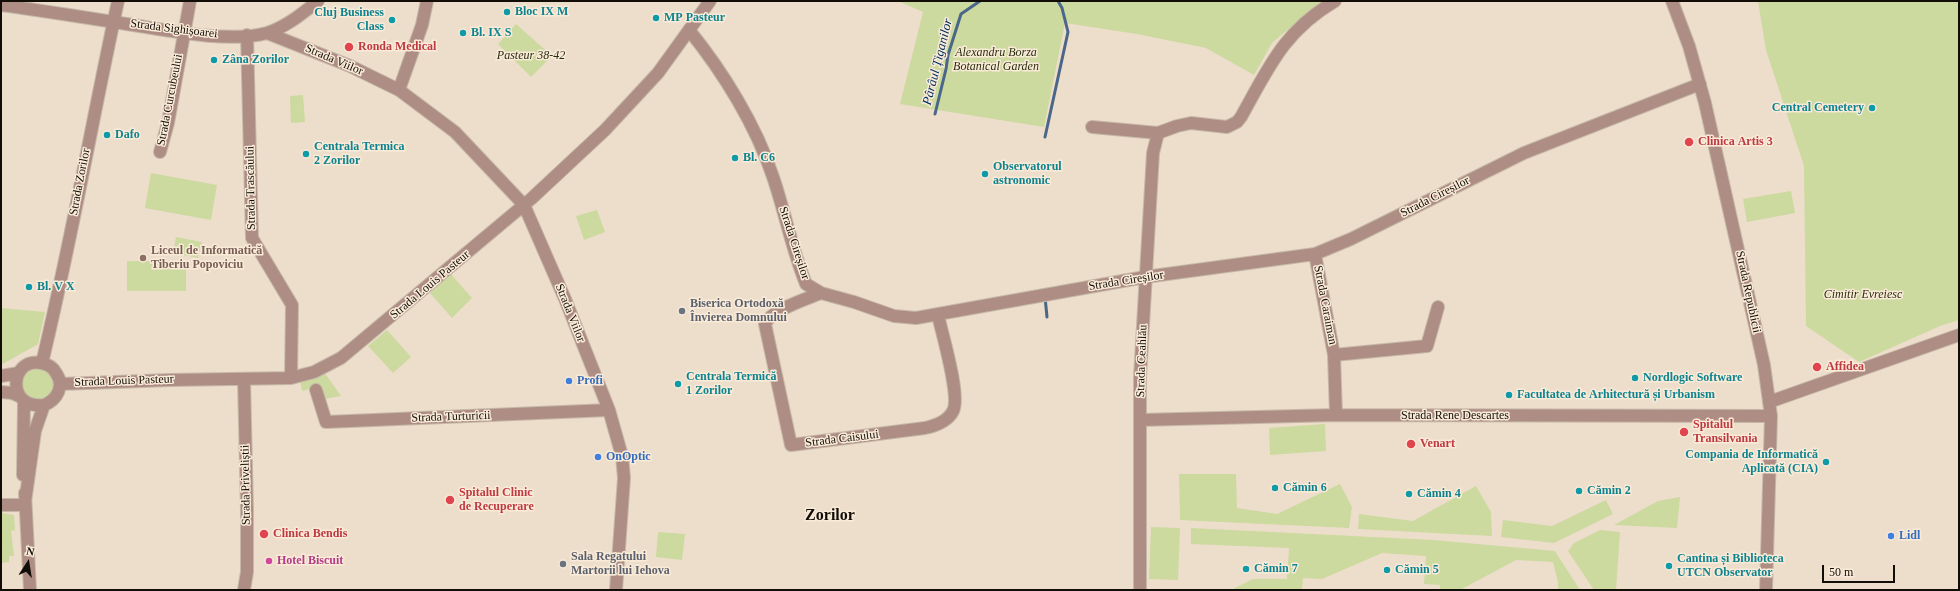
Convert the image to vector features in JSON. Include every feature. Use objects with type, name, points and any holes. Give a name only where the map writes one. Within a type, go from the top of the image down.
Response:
[{"type":"street","name":"Strada Zorilor","points":[[42,363],[54,312],[118,1]]},
{"type":"street","name":"Strada Curcubeului","points":[[160,152],[168,123],[183,33],[190,1]]},
{"type":"street","name":"Strada Sighișoarei","points":[[1,5],[22,7],[183,33],[247,35],[267,33],[301,14],[318,1]]},
{"type":"street","points":[[399,90],[422,25],[427,1]]},
{"type":"street","name":"Strada Louis Pasteur","points":[[60,384],[291,378],[314,372],[328,366],[356,348],[524,205],[605,130],[658,73],[709,1]]},
{"type":"street","points":[[1092,127],[1158,133],[1191,123],[1227,127],[1237,122],[1270,66],[1290,38],[1310,18],[1335,1]]},
{"type":"street","name":"Strada Republicii","points":[[1672,1],[1689,46],[1700,84],[1730,205],[1764,365],[1771,416],[1766,590]]},
{"type":"street","name":"Strada Cireșilor","points":[[688,30],[720,72],[752,129],[773,176],[806,284],[821,292],[894,316],[916,318],[1037,295],[1145,277],[1315,254],[1351,239],[1524,153],[1700,84]]},
{"type":"street","name":"Strada Viilor","points":[[267,33],[350,66],[399,90],[455,132],[524,205],[565,299],[609,410],[622,456],[624,478],[616,590]]},
{"type":"street","name":"Strada Trascăului","points":[[247,35],[252,238],[292,305],[291,378]]},
{"type":"street","name":"Strada Ceahlău","points":[[1140,590],[1140,420],[1145,277],[1153,153],[1158,133]]},
{"type":"street","name":"Strada Caraiman","points":[[1315,254],[1334,355],[1336,415]]},
{"type":"street","name":"Strada Caisului","points":[[821,292],[771,316],[765,324],[791,446],[925,428],[934,426],[948,417],[953,412],[956,396],[938,315]]},
{"type":"street","name":"Strada Caraiman","points":[[1334,355],[1427,346],[1438,307]]},
{"type":"street","points":[[1769,402],[1959,336]]},
{"type":"street","points":[[1,392],[12,392],[21,398],[33,406],[44,405],[49,403],[57,395],[60,384],[55,370],[42,363],[27,365],[19,373],[16,387],[21,398],[22,450],[30,590]]},
{"type":"street","points":[[1,376],[19,373]]},
{"type":"street","name":"Strada Priveliștii","points":[[244,379],[247,541],[247,572],[244,590]]},
{"type":"street","name":"Strada Turturicii","points":[[316,390],[326,422],[609,410]]},
{"type":"street","points":[[25,503],[35,431],[44,405]]},
{"type":"street","name":"Strada Rene Descartes","points":[[1140,420],[1336,415],[1771,416]]},
{"type":"street","points":[[1,505],[25,503]]},
{"type":"green space","name":"Alexandru Borza Botanical Garden","points":[[898,1],[1321,1],[1272,43],[1254,75],[1206,48],[1137,34],[1065,23],[1044,127],[900,104],[923,12]]},
{"type":"green space","name":"Central Cemetery","points":[[1758,1],[1959,1],[1959,320],[1940,326],[1859,362],[1806,326],[1804,166],[1766,50]]},
{"type":"green space","name":"Pasteur 38-42","points":[[516,24],[552,56],[531,77],[498,44]]},
{"type":"green space","points":[[303,95],[305,122],[291,123],[290,96]]},
{"type":"green space","points":[[151,173],[217,185],[211,220],[145,208]]},
{"type":"green space","points":[[1791,191],[1795,213],[1747,222],[1743,199]]},
{"type":"green space","points":[[597,210],[605,232],[584,240],[576,216]]},
{"type":"green space","points":[[176,237],[202,242],[198,258],[173,253]]},
{"type":"green space","points":[[127,261],[186,261],[186,291],[127,291]]},
{"type":"green space","points":[[450,273],[472,298],[452,318],[430,293]]},
{"type":"green space","points":[[1,308],[45,312],[38,344],[1,365]]},
{"type":"green space","points":[[387,330],[411,357],[393,373],[368,346]]},
{"type":"green space","points":[[35,368],[41,368],[51,375],[54,384],[53,390],[47,397],[41,400],[35,400],[25,393],[22,387],[22,381],[29,371]]},
{"type":"green space","points":[[324,372],[341,396],[324,399],[318,387],[302,391],[300,380]]},
{"type":"green space","points":[[1325,424],[1326,451],[1270,455],[1269,428]]},
{"type":"green space","points":[[1179,474],[1236,474],[1237,508],[1277,514],[1340,484],[1352,507],[1349,528],[1180,520]]},
{"type":"green space","points":[[1476,486],[1491,512],[1492,536],[1358,529],[1359,514],[1413,521]]},
{"type":"green space","points":[[1680,497],[1677,528],[1614,525],[1658,501]]},
{"type":"green space","points":[[1606,500],[1613,514],[1554,543],[1501,537],[1503,520],[1552,526]]},
{"type":"green space","points":[[1,513],[14,515],[15,530],[11,531],[14,556],[9,556],[9,562],[1,563]]},
{"type":"green space","points":[[1151,527],[1180,528],[1178,580],[1149,579]]},
{"type":"green space","points":[[1191,528],[1433,540],[1555,551],[1580,590],[1558,590],[1558,582],[1553,562],[1516,560],[1460,590],[1440,590],[1440,585],[1424,584],[1426,556],[1382,553],[1322,579],[1303,578],[1302,590],[1231,590],[1253,579],[1287,579],[1289,548],[1191,544]]},
{"type":"green space","points":[[1600,530],[1620,532],[1616,590],[1594,590],[1568,551],[1574,543]]},
{"type":"green space","points":[[658,532],[685,534],[682,560],[656,557]]},
{"type":"waterway","name":"Pârâul Țiganilor","points":[[935,114],[948,55],[961,14],[980,1]]},
{"type":"waterway","points":[[1045,137],[1068,32],[1062,8],[1058,1]]},
{"type":"waterway","points":[[1045,297],[1047,317]]},
{"type":"place","name":"Bloc IX M","points":[[507,12]]},
{"type":"place","name":"MP Pasteur","points":[[656,18]]},
{"type":"place","name":"Cluj Business Class","points":[[392,20]]},
{"type":"place","name":"Bl. IX S","points":[[463,33]]},
{"type":"place","name":"Ronda Medical","points":[[349,47]]},
{"type":"place","name":"Zâna Zorilor","points":[[214,60]]},
{"type":"place","name":"Central Cemetery","points":[[1872,108]]},
{"type":"place","name":"Dafo","points":[[107,135]]},
{"type":"place","name":"Clinica Artis 3","points":[[1689,142]]},
{"type":"place","name":"Centrala Termica 2 Zorilor","points":[[306,154]]},
{"type":"place","name":"Bl. C6","points":[[735,158]]},
{"type":"place","name":"Observatorul astronomic","points":[[985,174]]},
{"type":"place","name":"Liceul de Informatică Tiberiu Popoviciu","points":[[143,258]]},
{"type":"place","name":"Bl. V X","points":[[29,287]]},
{"type":"place","name":"Biserica Ortodoxă Învierea Domnului","points":[[682,311]]},
{"type":"place","name":"Affidea","points":[[1817,367]]},
{"type":"place","name":"Nordlogic Software","points":[[1635,378]]},
{"type":"place","name":"Profi","points":[[569,381]]},
{"type":"place","name":"Centrala Termică 1 Zorilor","points":[[678,384]]},
{"type":"place","name":"Facultatea de Arhitectură și Urbanism","points":[[1509,395]]},
{"type":"place","name":"Spitalul Transilvania","points":[[1684,432]]},
{"type":"place","name":"Venart","points":[[1411,444]]},
{"type":"place","name":"OnOptic","points":[[598,457]]},
{"type":"place","name":"Compania de Informatică Aplicată (CIA)","points":[[1826,462]]},
{"type":"place","name":"Cămin 6","points":[[1275,488]]},
{"type":"place","name":"Cămin 2","points":[[1579,491]]},
{"type":"place","name":"Cămin 4","points":[[1409,494]]},
{"type":"place","name":"Spitalul Clinic de Recuperare","points":[[450,500]]},
{"type":"place","name":"Clinica Bendis","points":[[264,534]]},
{"type":"place","name":"Lidl","points":[[1891,536]]},
{"type":"place","name":"Hotel Biscuit","points":[[269,561]]},
{"type":"place","name":"Sala Regatului Martorii lui Iehova","points":[[563,564]]},
{"type":"place","name":"Cantina și Biblioteca UTCN Observator","points":[[1669,566]]},
{"type":"place","name":"Cămin 7","points":[[1246,569]]},
{"type":"place","name":"Cămin 5","points":[[1387,570]]},
{"type":"district","name":"Zorilor","points":[[830,516]]},
{"type":"park label","name":"Cimitir Evreiesc","points":[[1863,295]]}]
